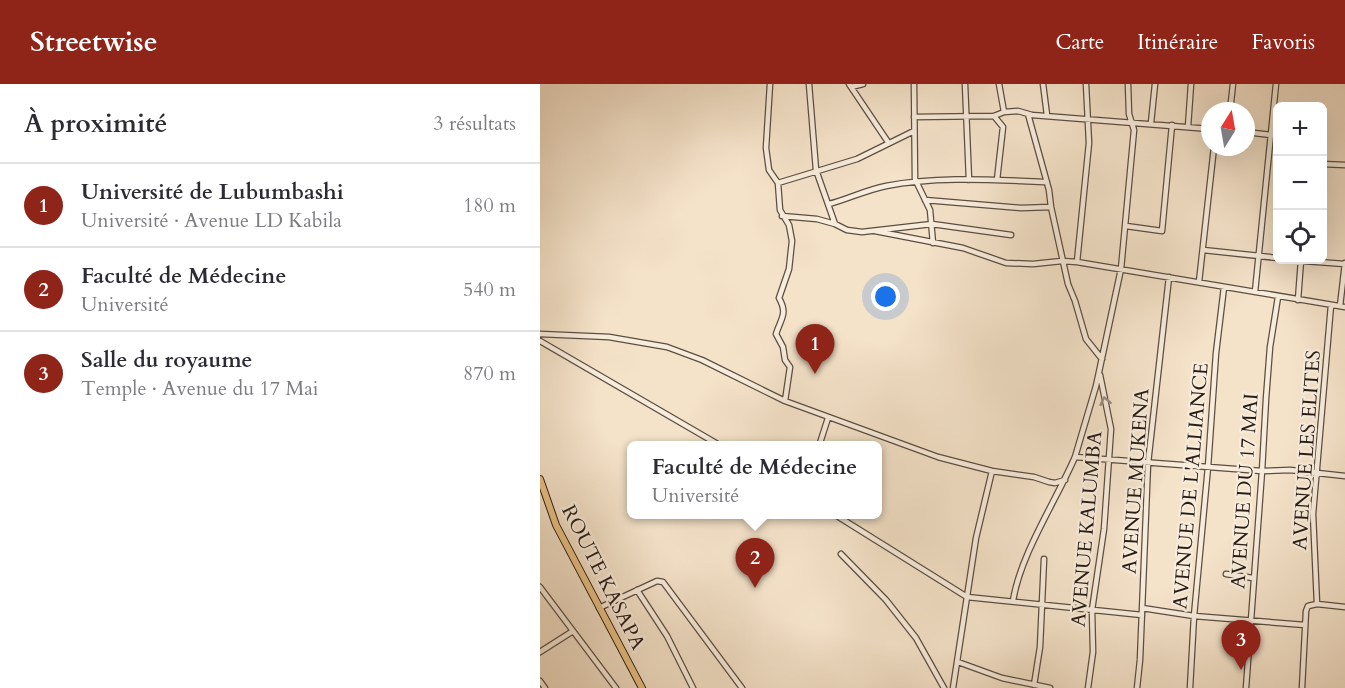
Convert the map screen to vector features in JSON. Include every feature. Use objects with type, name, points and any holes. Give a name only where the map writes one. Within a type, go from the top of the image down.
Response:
[{"type":"main road","name":"ROUTE KASAPA","points":[[540,479],[556,525],[642,688]]},
{"type":"street","points":[[771,84],[766,148],[771,174],[775,176],[778,183],[782,216],[789,225],[792,241],[789,269],[779,294],[784,313],[776,334],[783,347],[785,360],[790,367],[785,401]]},
{"type":"street","points":[[809,84],[816,170],[835,224]]},
{"type":"street","points":[[862,84],[850,86],[888,142]]},
{"type":"street","points":[[914,84],[916,182],[928,205],[933,243]]},
{"type":"street","points":[[965,84],[969,180]]},
{"type":"street","points":[[999,84],[1004,112]]},
{"type":"street","points":[[1043,84],[1047,115]]},
{"type":"street","points":[[1077,262],[1090,128],[1087,118],[1086,84]]},
{"type":"street","points":[[1013,601],[1017,582],[1075,458],[1102,359],[1121,269],[1126,226],[1134,130],[1130,114],[1128,84]]},
{"type":"street","points":[[1152,123],[1155,84]]},
{"type":"street","points":[[1188,127],[1191,84]]},
{"type":"street","points":[[1231,102],[1233,84]]},
{"type":"street","points":[[1255,292],[1276,84]]},
{"type":"street","points":[[914,117],[994,116],[1004,112],[1018,111],[1035,115],[1201,128]]},
{"type":"street","points":[[1028,114],[1047,182],[1062,261],[1085,337],[1102,359]]},
{"type":"street","points":[[994,116],[1003,127],[997,180]]},
{"type":"street","points":[[1126,226],[1162,231],[1172,125]]},
{"type":"street","points":[[778,183],[857,159],[914,131]]},
{"type":"street","points":[[1255,133],[1271,135]]},
{"type":"street","points":[[1199,282],[1213,156]]},
{"type":"street","points":[[1269,157],[1273,157]]},
{"type":"street","points":[[1327,164],[1345,165]]},
{"type":"street","points":[[829,204],[886,186],[916,182],[969,180],[1047,182]]},
{"type":"street","points":[[925,200],[1021,208],[1051,207]]},
{"type":"street","points":[[782,216],[817,219],[847,230],[875,231],[932,224],[1011,236]]},
{"type":"street","points":[[875,231],[963,248],[1010,264],[1077,262],[1342,307],[1345,264],[1327,262]]},
{"type":"street","points":[[1203,250],[1273,257]]},
{"type":"street","points":[[1298,300],[1301,264]]},
{"type":"street","name":"AVENUE MUKENA","points":[[1137,688],[1148,463],[1169,277]]},
{"type":"street","name":"AVENUE DE L'ALLIANCE","points":[[1190,688],[1216,353],[1224,287]]},
{"type":"street","name":"AVENUE DU 17 MAI","points":[[1246,688],[1268,378],[1278,297]]},
{"type":"street","name":"AVENUE LES ELITES","points":[[1317,604],[1313,525],[1331,305]]},
{"type":"street","points":[[540,334],[609,337],[666,347],[702,360],[785,401],[938,457],[992,471],[1034,477],[1055,483],[1065,480]]},
{"type":"street","points":[[540,341],[712,441]]},
{"type":"street","name":"AVENUE KALUMBA","points":[[1089,688],[1093,652],[1092,610],[1105,518],[1111,429],[1099,372]]},
{"type":"street","points":[[821,441],[828,418]]},
{"type":"street","points":[[1075,458],[1262,471],[1290,470],[1345,476]]},
{"type":"street","points":[[953,688],[976,538],[992,471]]},
{"type":"street","points":[[842,519],[967,597],[1142,615]]},
{"type":"street","points":[[841,554],[886,600],[916,638],[944,688]]},
{"type":"street","points":[[1034,685],[1040,657],[1044,559]]},
{"type":"street","points":[[1226,574],[1253,578]]},
{"type":"street","points":[[599,608],[657,581],[663,582],[742,688]]},
{"type":"street","points":[[540,587],[616,688]]},
{"type":"street","points":[[637,590],[667,636],[693,688]]},
{"type":"street","points":[[1302,688],[1306,608],[1317,604],[1345,607]]},
{"type":"street","points":[[1142,608],[1194,616],[1305,625]]},
{"type":"street","points":[[540,652],[573,631]]},
{"type":"street","points":[[958,662],[1002,678],[1050,688]]},
{"type":"street","points":[[540,681],[545,688]]},
{"type":"place","name":"Université de Lubumbashi","points":[[815,374]]},
{"type":"place","name":"Faculté de Médecine","points":[[755,588]]},
{"type":"place","name":"Salle du royaume","points":[[1241,670]]}]
